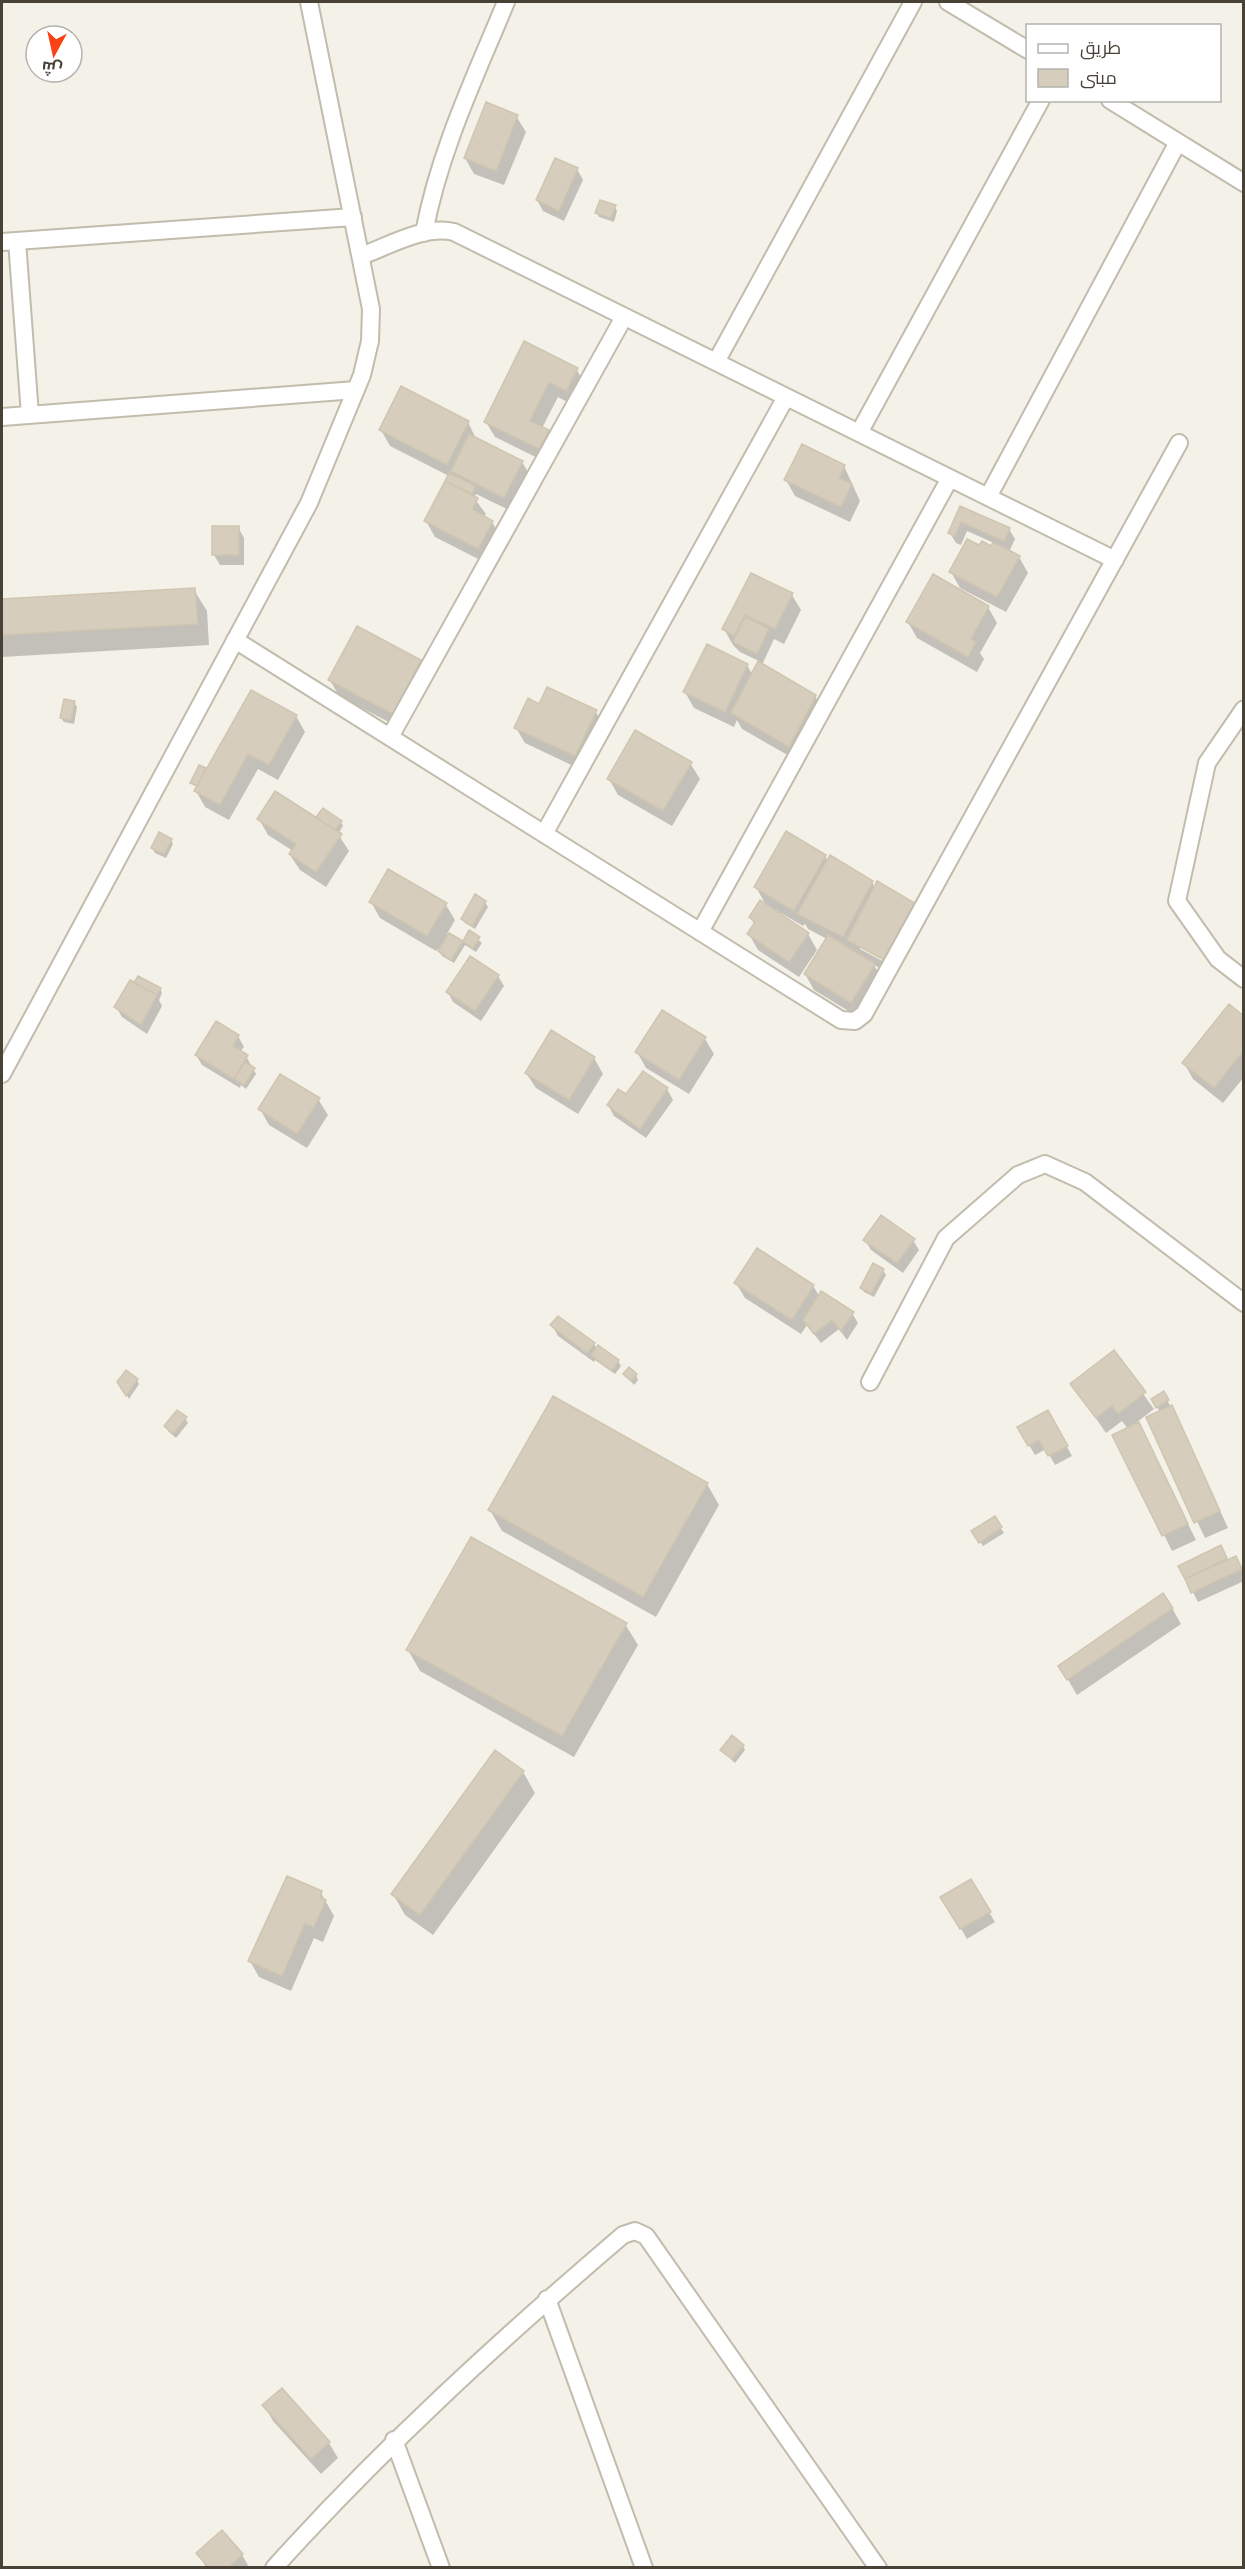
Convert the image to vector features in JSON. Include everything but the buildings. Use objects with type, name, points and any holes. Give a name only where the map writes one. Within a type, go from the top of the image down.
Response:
[{"type":"street","points":[[2,1074],[309,503],[356,390],[366,358],[371,309],[309,2]]},
{"type":"street","points":[[424,233],[445,151],[506,2]]},
{"type":"street","points":[[716,362],[913,2]]},
{"type":"street","points":[[948,2],[1026,49]]},
{"type":"street","points":[[859,433],[1040,102]]},
{"type":"street","points":[[1113,102],[1244,183]]},
{"type":"street","points":[[988,497],[1178,142]]},
{"type":"street","points":[[30,414],[9,242],[353,217]]},
{"type":"street","points":[[361,256],[424,233],[440,230],[454,232],[1114,560]]},
{"type":"street","points":[[390,737],[624,317]]},
{"type":"street","points":[[2,417],[356,390]]},
{"type":"street","points":[[544,834],[786,397]]},
{"type":"street","points":[[235,640],[700,932],[848,1022],[864,1014],[1179,443]]},
{"type":"street","points":[[700,932],[950,478]]},
{"type":"street","points":[[1244,709],[1207,763],[1177,901],[1218,959],[1244,979]]},
{"type":"street","points":[[870,1382],[946,1238],[1018,1175],[1045,1164],[1085,1182],[1244,1303]]},
{"type":"street","points":[[274,2568],[394,2440],[547,2300],[623,2235],[635,2231],[646,2236],[878,2568]]},
{"type":"street","points":[[547,2300],[644,2568]]},
{"type":"street","points":[[394,2440],[441,2568]]}]
